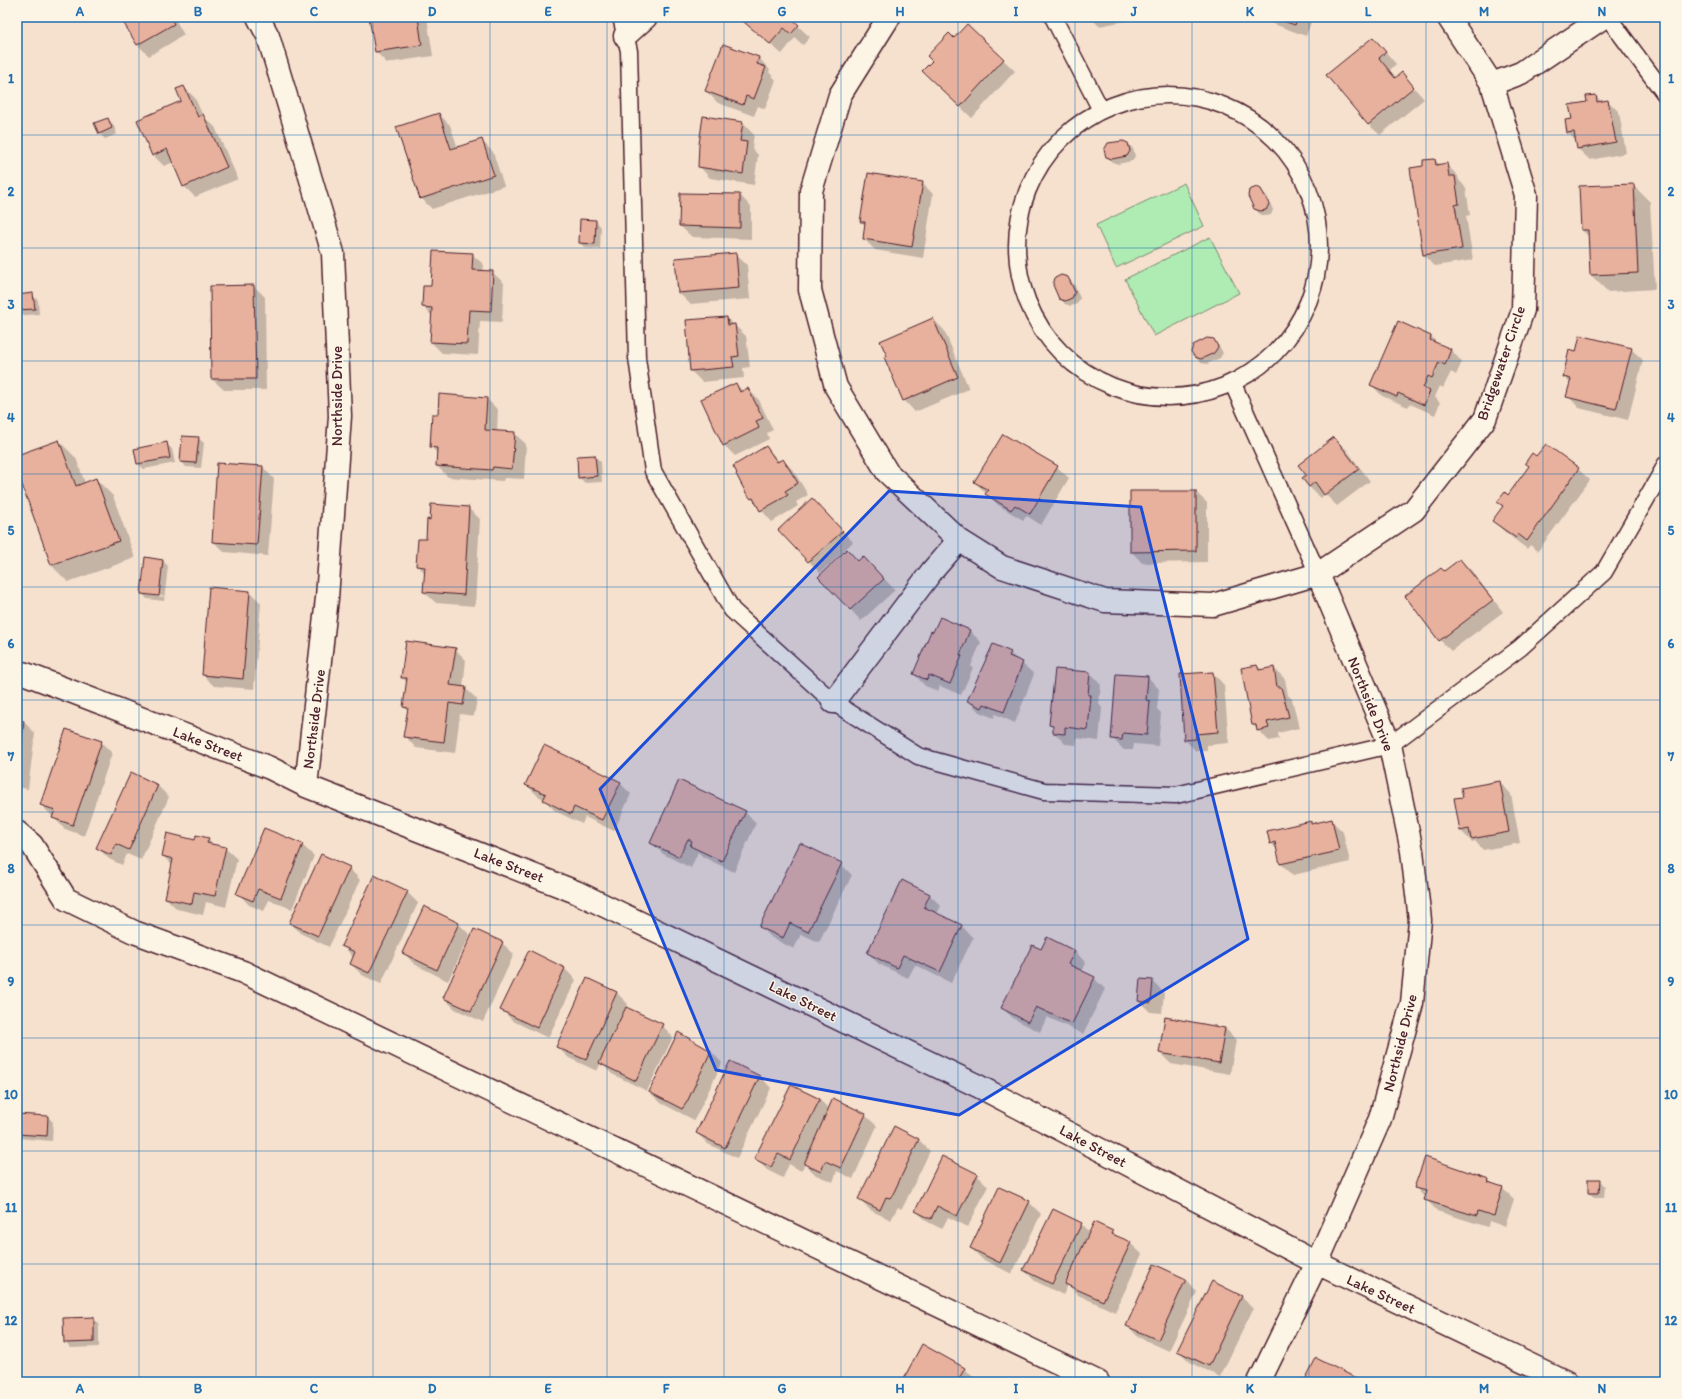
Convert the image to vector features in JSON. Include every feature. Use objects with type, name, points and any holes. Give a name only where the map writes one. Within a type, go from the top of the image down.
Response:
[{"type":"street","name":"Northside Drive","points":[[258,17],[268,36],[333,253],[340,416],[327,598],[306,786]]},
{"type":"street","points":[[623,26],[646,17]]},
{"type":"street","name":"Bridgewater Circle","points":[[889,17],[840,95],[811,191],[810,290],[836,387],[887,472],[959,540],[1002,567],[1105,602],[1213,604],[1318,574],[1414,510],[1485,419],[1523,310],[1526,195],[1492,84],[1448,17]]},
{"type":"street","points":[[1492,84],[1521,73],[1604,17]]},
{"type":"street","points":[[833,702],[932,571],[959,540]]},
{"type":"street","name":"Northside Drive","points":[[1259,1382],[1317,1264],[1380,1119],[1412,1003],[1420,920],[1412,850],[1390,745],[1318,574]]},
{"type":"street","name":"Lake Street","points":[[17,672],[26,674],[270,768],[306,786],[576,892],[978,1086],[1317,1264],[1566,1382]]},
{"type":"street","points":[[17,832],[32,845],[66,899],[134,932],[243,972],[1098,1382]]},
{"type":"lane","points":[[1053,17],[1101,110]]},
{"type":"lane","points":[[1608,17],[1665,94]]},
{"type":"lane","points":[[623,26],[629,51],[638,358],[653,471],[732,610],[833,702],[918,756],[1044,791],[1176,795],[1390,745],[1520,648],[1604,572],[1665,465]]},
{"type":"lane","points":[[1147,96],[1194,96],[1240,112],[1278,141],[1305,180],[1319,226],[1318,274],[1302,319],[1278,351],[1273,357],[1233,384],[1183,398],[1130,394],[1082,372],[1045,336],[1022,288],[1017,236],[1030,185],[1059,141],[1101,110],[1147,96]]},
{"type":"lane","points":[[1233,384],[1318,574]]},
{"type":"highlighted area","points":[[889,491],[1141,507],[1248,939],[959,1115],[716,1070],[600,789]]},
{"type":"green space","points":[[1184,183],[1204,226],[1116,268],[1096,225]]},
{"type":"green space","points":[[1210,237],[1239,293],[1154,336],[1125,279]]},
{"type":"building","points":[[120,17],[170,17],[174,24],[137,45]]},
{"type":"building","points":[[369,17],[418,17],[422,45],[375,52]]},
{"type":"building","points":[[738,17],[790,17],[799,25],[791,34],[784,28],[770,44]]},
{"type":"building","points":[[1272,17],[1298,17],[1295,25]]},
{"type":"building","points":[[967,24],[1004,59],[960,107],[922,71],[932,61],[927,56],[949,33],[954,38]]},
{"type":"building","points":[[1373,37],[1386,52],[1379,58],[1395,78],[1402,72],[1414,87],[1368,125],[1326,75]]},
{"type":"building","points":[[723,44],[759,57],[757,64],[766,67],[754,99],[746,96],[743,105],[705,91]]},
{"type":"building","points":[[184,86],[198,117],[203,114],[227,167],[183,187],[167,149],[152,156],[137,120],[181,101],[176,89]]},
{"type":"building","points":[[1596,95],[1597,102],[1608,100],[1616,142],[1577,149],[1574,132],[1567,133],[1565,120],[1572,119],[1569,105],[1587,102],[1586,96]]},
{"type":"building","points":[[439,113],[451,149],[482,139],[494,175],[420,199],[396,127]]},
{"type":"building","points":[[703,116],[743,122],[740,141],[747,142],[743,174],[698,167],[699,144]]},
{"type":"building","points":[[108,118],[112,128],[99,134],[94,123]]},
{"type":"building","points":[[1123,141],[1128,143],[1130,151],[1127,156],[1112,159],[1106,157],[1104,150],[1108,143]]},
{"type":"building","points":[[1435,159],[1436,165],[1447,163],[1449,176],[1455,176],[1459,204],[1455,205],[1462,249],[1423,255],[1410,168],[1423,166],[1423,160]]},
{"type":"building","points":[[868,173],[923,182],[912,247],[863,239],[865,222],[860,222]]},
{"type":"building","points":[[1634,184],[1638,273],[1590,275],[1588,230],[1581,230],[1579,186]]},
{"type":"building","points":[[1257,187],[1261,189],[1269,204],[1266,210],[1260,211],[1254,209],[1248,196],[1249,190]]},
{"type":"building","points":[[680,193],[740,194],[740,228],[679,226]]},
{"type":"building","points":[[580,219],[596,220],[595,244],[579,243]]},
{"type":"building","points":[[433,251],[473,253],[472,270],[493,271],[491,311],[469,310],[467,344],[430,342],[432,308],[422,307],[423,286],[431,286]]},
{"type":"building","points":[[736,253],[739,288],[678,293],[675,258]]},
{"type":"building","points":[[1061,275],[1068,277],[1075,292],[1072,298],[1065,301],[1059,299],[1053,285],[1055,278]]},
{"type":"building","points":[[254,285],[256,379],[211,379],[210,286]]},
{"type":"building","points":[[33,293],[35,309],[17,310],[17,295]]},
{"type":"building","points":[[727,317],[728,325],[735,324],[739,356],[732,357],[734,367],[690,371],[686,320]]},
{"type":"building","points":[[933,318],[958,377],[903,401],[884,357],[887,356],[880,341]]},
{"type":"building","points":[[1398,321],[1431,336],[1430,340],[1451,349],[1445,365],[1439,362],[1432,378],[1428,376],[1423,388],[1430,391],[1424,405],[1398,393],[1397,397],[1370,385]]},
{"type":"building","points":[[1580,335],[1632,348],[1616,409],[1566,397],[1571,379],[1563,377],[1569,350],[1576,352]]},
{"type":"building","points":[[1207,338],[1214,339],[1218,347],[1214,353],[1201,359],[1195,357],[1191,352],[1193,345]]},
{"type":"building","points":[[736,383],[740,392],[748,388],[763,418],[756,421],[759,428],[723,446],[701,399]]},
{"type":"building","points":[[439,394],[487,398],[485,430],[515,432],[512,469],[493,467],[492,470],[436,466],[437,448],[430,447],[432,414],[438,414]]},
{"type":"building","points":[[1003,434],[1058,466],[1030,514],[1015,505],[1011,510],[985,494],[988,490],[974,482]]},
{"type":"building","points":[[182,436],[199,437],[196,463],[180,462]]},
{"type":"building","points":[[1334,437],[1359,469],[1324,495],[1315,482],[1309,487],[1302,478],[1306,475],[1298,465]]},
{"type":"building","points":[[59,440],[76,486],[96,478],[119,541],[51,565],[17,471],[17,455]]},
{"type":"building","points":[[167,442],[170,458],[137,464],[134,449]]},
{"type":"building","points":[[1546,444],[1579,468],[1527,541],[1518,534],[1516,538],[1492,521],[1503,506],[1497,502],[1505,492],[1508,495],[1529,466],[1525,463],[1532,453],[1536,456]]},
{"type":"building","points":[[766,446],[777,462],[783,459],[798,483],[785,491],[788,495],[760,511],[753,498],[751,499],[746,493],[733,466]]},
{"type":"building","points":[[595,455],[597,476],[578,478],[577,456]]},
{"type":"building","points":[[217,463],[263,466],[257,545],[212,542]]},
{"type":"building","points":[[1130,491],[1196,491],[1196,551],[1130,552]]},
{"type":"building","points":[[812,498],[843,531],[808,562],[778,530]]},
{"type":"building","points":[[431,504],[469,507],[464,595],[423,592],[425,567],[416,566],[418,539],[426,539],[427,519],[430,520]]},
{"type":"building","points":[[847,549],[858,561],[863,556],[884,579],[850,610],[818,577]]},
{"type":"building","points":[[145,557],[163,560],[159,596],[141,594]]},
{"type":"building","points":[[1460,559],[1493,600],[1439,641],[1405,596],[1441,568],[1444,571]]},
{"type":"building","points":[[209,587],[250,591],[243,679],[202,675]]},
{"type":"building","points":[[940,617],[970,630],[960,655],[962,656],[950,684],[929,675],[927,680],[913,674],[931,631],[933,632]]},
{"type":"building","points":[[406,641],[456,648],[450,685],[466,687],[463,705],[449,703],[444,742],[403,737],[408,708],[403,707],[407,678],[401,678]]},
{"type":"building","points":[[993,644],[1011,652],[1009,656],[1023,662],[1004,712],[984,704],[982,708],[967,701]]},
{"type":"building","points":[[1257,665],[1259,670],[1274,667],[1277,687],[1281,687],[1289,717],[1267,722],[1269,728],[1257,731],[1256,725],[1252,725],[1241,668]]},
{"type":"building","points":[[1055,669],[1090,672],[1088,695],[1091,695],[1088,730],[1065,727],[1065,734],[1053,733],[1053,726],[1049,725]]},
{"type":"building","points":[[1213,672],[1218,732],[1196,734],[1196,739],[1184,740],[1180,674]]},
{"type":"building","points":[[1116,674],[1148,676],[1146,700],[1150,701],[1147,735],[1123,733],[1122,740],[1111,739]]},
{"type":"building","points":[[17,720],[24,721],[17,778]]},
{"type":"building","points":[[66,729],[102,741],[73,825],[52,818],[55,810],[40,805]]},
{"type":"building","points":[[544,745],[621,782],[602,820],[574,807],[571,814],[543,800],[546,794],[525,785]]},
{"type":"building","points":[[131,772],[158,785],[129,850],[116,844],[111,855],[96,848]]},
{"type":"building","points":[[679,780],[746,811],[722,861],[690,846],[692,841],[688,839],[679,857],[650,843]]},
{"type":"building","points":[[1500,781],[1509,832],[1471,839],[1469,829],[1460,831],[1454,798],[1463,797],[1461,788]]},
{"type":"building","points":[[1332,819],[1339,851],[1280,864],[1275,842],[1270,844],[1267,831],[1311,821],[1311,824]]},
{"type":"building","points":[[264,828],[303,844],[281,898],[258,889],[253,901],[236,894]]},
{"type":"building","points":[[167,833],[195,840],[196,835],[209,838],[207,843],[226,847],[215,896],[194,892],[192,904],[165,898],[173,859],[162,856]]},
{"type":"building","points":[[800,843],[842,863],[808,932],[790,923],[783,938],[759,927]]},
{"type":"building","points":[[321,854],[350,867],[318,936],[289,923]]},
{"type":"building","points":[[374,875],[408,891],[369,973],[350,964],[355,952],[341,946]]},
{"type":"building","points":[[902,880],[930,894],[924,907],[962,925],[940,972],[903,955],[897,968],[867,953]]},
{"type":"building","points":[[424,906],[459,923],[437,970],[402,953]]},
{"type":"building","points":[[474,929],[503,942],[471,1011],[443,998]]},
{"type":"building","points":[[1047,937],[1075,951],[1068,964],[1095,977],[1072,1024],[1036,1007],[1028,1022],[1001,1008],[1032,945],[1041,949]]},
{"type":"building","points":[[529,950],[565,968],[537,1028],[500,1010]]},
{"type":"building","points":[[587,978],[617,992],[586,1060],[556,1047]]},
{"type":"building","points":[[1140,979],[1153,980],[1151,1003],[1138,1001]]},
{"type":"building","points":[[626,1007],[663,1024],[636,1081],[599,1063]]},
{"type":"building","points":[[1165,1017],[1225,1028],[1219,1063],[1159,1053]]},
{"type":"building","points":[[678,1032],[711,1051],[687,1102],[682,1109],[649,1092]]},
{"type":"building","points":[[730,1061],[760,1076],[725,1148],[696,1133]]},
{"type":"building","points":[[791,1085],[820,1099],[790,1160],[778,1154],[771,1167],[754,1159]]},
{"type":"building","points":[[833,1098],[866,1114],[841,1168],[825,1161],[821,1172],[804,1164]]},
{"type":"building","points":[[17,1114],[48,1116],[47,1136],[17,1134]]},
{"type":"building","points":[[894,1126],[919,1139],[893,1194],[890,1198],[886,1197],[880,1210],[858,1199]]},
{"type":"building","points":[[942,1156],[978,1174],[957,1216],[937,1206],[931,1219],[915,1211]]},
{"type":"building","points":[[1425,1157],[1489,1179],[1488,1182],[1503,1187],[1494,1216],[1478,1211],[1477,1216],[1424,1200],[1427,1191],[1414,1188]]},
{"type":"building","points":[[1588,1179],[1600,1179],[1599,1193],[1588,1193]]},
{"type":"building","points":[[999,1187],[1030,1201],[1000,1263],[970,1248]]},
{"type":"building","points":[[1053,1209],[1082,1223],[1052,1284],[1023,1270]]},
{"type":"building","points":[[1094,1222],[1113,1231],[1112,1234],[1131,1242],[1103,1301],[1065,1284]]},
{"type":"building","points":[[1154,1264],[1186,1279],[1158,1340],[1126,1326]]},
{"type":"building","points":[[1212,1281],[1242,1296],[1209,1366],[1177,1351]]},
{"type":"building","points":[[94,1317],[94,1342],[64,1343],[63,1318]]},
{"type":"building","points":[[922,1344],[965,1368],[957,1382],[910,1382],[904,1378]]},
{"type":"building","points":[[1316,1358],[1364,1382],[1304,1382]]}]
